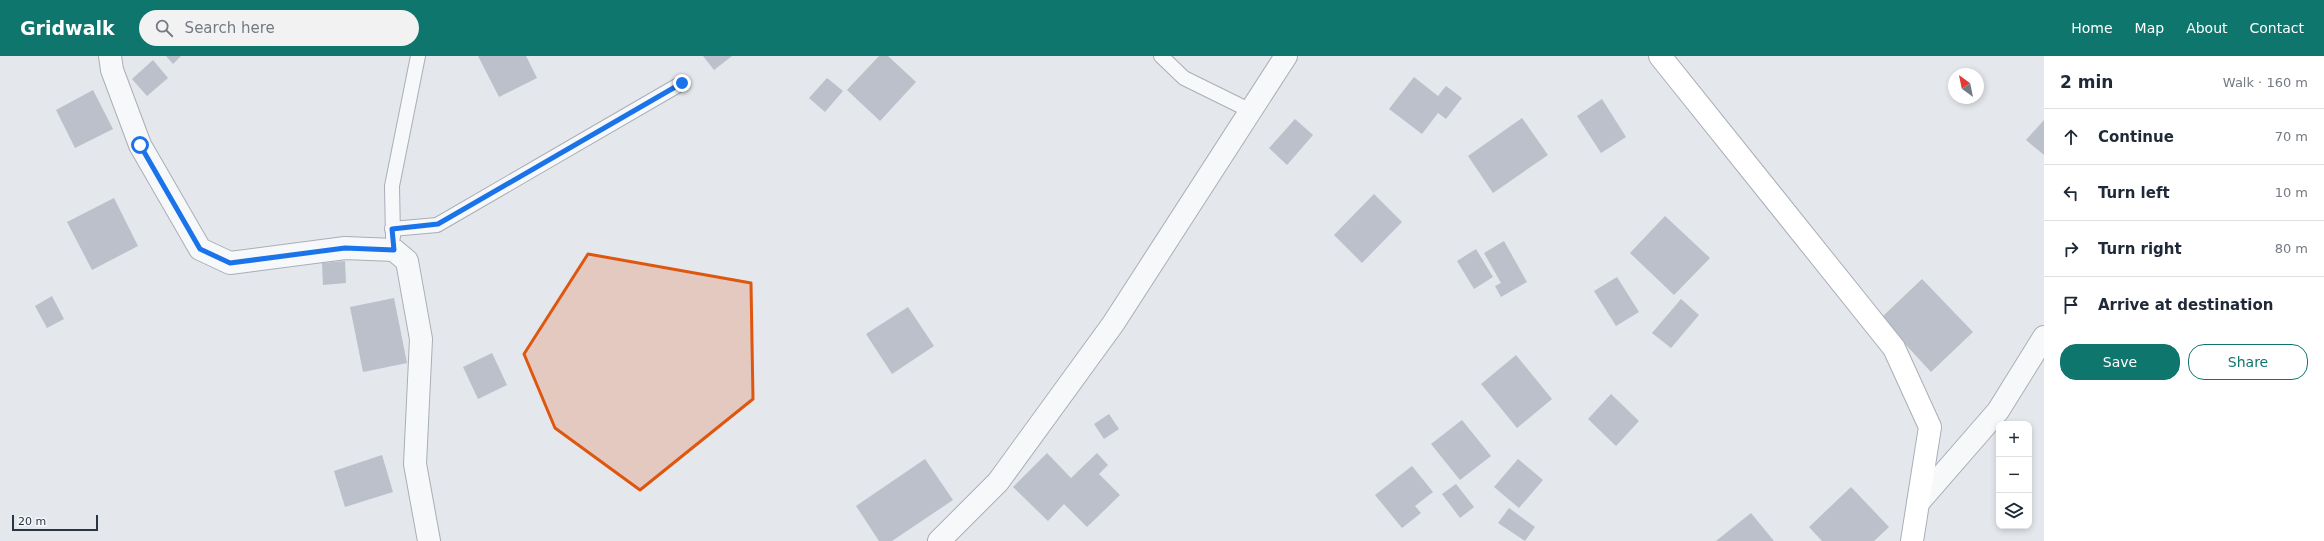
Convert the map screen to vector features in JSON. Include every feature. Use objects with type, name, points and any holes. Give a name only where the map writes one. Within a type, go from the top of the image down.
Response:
[{"type":"street","points":[[110,56],[112,70],[140,145],[200,249],[230,263],[345,248],[393,239],[407,261],[421,339],[415,464],[429,541]]},
{"type":"street","points":[[939,541],[1003,476],[1113,324],[1286,56]]},
{"type":"street","points":[[1660,56],[1894,348],[1930,427],[1912,541]]},
{"type":"street","points":[[1918,503],[1998,411],[2044,337]]},
{"type":"lane","points":[[418,56],[392,186],[393,239],[438,224],[682,83]]},
{"type":"lane","points":[[1161,56],[1184,78],[1251,111]]},
{"type":"highlighted area","points":[[588,254],[751,283],[753,399],[640,490],[555,428],[524,354]]},
{"type":"building","points":[[166,56],[181,56],[173,64]]},
{"type":"building","points":[[478,56],[526,56],[537,78],[499,97]]},
{"type":"building","points":[[703,56],[732,56],[714,70]]},
{"type":"building","points":[[879,56],[888,56],[916,82],[880,121],[847,90]]},
{"type":"building","points":[[153,60],[168,78],[147,96],[132,79]]},
{"type":"building","points":[[1414,77],[1438,96],[1446,86],[1462,98],[1446,119],[1438,113],[1422,134],[1389,109]]},
{"type":"building","points":[[827,78],[843,91],[825,112],[809,98]]},
{"type":"building","points":[[93,90],[113,129],[75,148],[56,110]]},
{"type":"building","points":[[1602,99],[1626,137],[1601,153],[1577,116]]},
{"type":"building","points":[[1522,118],[1548,155],[1493,193],[1468,156]]},
{"type":"building","points":[[1295,119],[1313,135],[1287,165],[1269,148]]},
{"type":"building","points":[[2044,120],[2044,155],[2026,140]]},
{"type":"building","points":[[1374,194],[1402,222],[1362,263],[1334,235]]},
{"type":"building","points":[[114,198],[138,246],[92,270],[67,222]]},
{"type":"building","points":[[1665,216],[1710,258],[1674,295],[1630,253]]},
{"type":"building","points":[[1504,241],[1527,282],[1501,297],[1495,286],[1501,283],[1484,253]]},
{"type":"building","points":[[1476,249],[1493,277],[1474,289],[1457,261]]},
{"type":"building","points":[[345,261],[346,283],[323,285],[322,263]]},
{"type":"building","points":[[1617,277],[1639,312],[1616,326],[1594,291]]},
{"type":"building","points":[[1922,279],[1973,332],[1931,372],[1881,318]]},
{"type":"building","points":[[52,296],[64,319],[47,328],[35,306]]},
{"type":"building","points":[[394,298],[407,363],[363,372],[350,307]]},
{"type":"building","points":[[1681,299],[1699,315],[1671,348],[1652,333]]},
{"type":"building","points":[[908,307],[934,346],[892,374],[866,334]]},
{"type":"building","points":[[492,353],[507,385],[478,399],[463,367]]},
{"type":"building","points":[[1516,355],[1552,399],[1517,428],[1481,384]]},
{"type":"building","points":[[1611,394],[1639,421],[1616,446],[1588,419]]},
{"type":"building","points":[[1109,414],[1119,429],[1104,439],[1094,424]]},
{"type":"building","points":[[1462,420],[1491,456],[1460,480],[1431,444]]},
{"type":"building","points":[[1047,453],[1071,478],[1097,453],[1108,465],[1099,474],[1120,495],[1087,527],[1064,504],[1048,521],[1013,487]]},
{"type":"building","points":[[382,455],[393,492],[345,507],[334,471]]},
{"type":"building","points":[[925,459],[953,500],[892,541],[879,541],[856,506]]},
{"type":"building","points":[[1518,459],[1543,480],[1519,508],[1494,487]]},
{"type":"building","points":[[1412,466],[1433,492],[1415,506],[1421,513],[1402,528],[1375,495]]},
{"type":"building","points":[[1456,484],[1474,507],[1460,518],[1442,494]]},
{"type":"building","points":[[1851,487],[1889,527],[1874,541],[1822,541],[1809,527]]},
{"type":"building","points":[[1509,508],[1535,527],[1525,541],[1498,523]]},
{"type":"building","points":[[1751,513],[1774,541],[1716,541]]},
{"type":"route","points":[[140,145],[200,249],[230,263],[345,248],[394,250],[392,229],[438,224],[682,83]]}]
